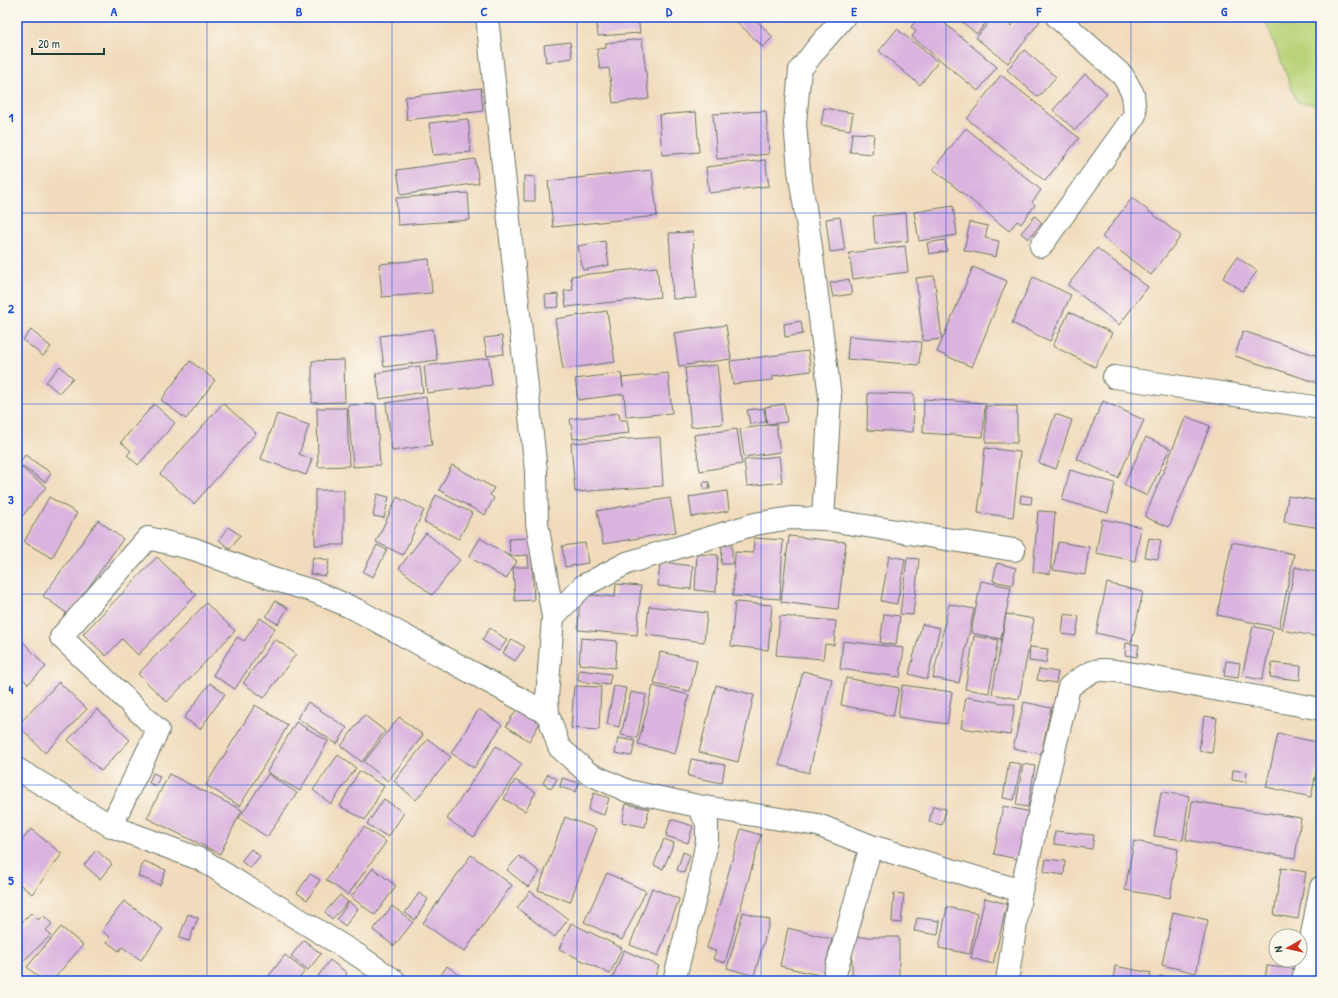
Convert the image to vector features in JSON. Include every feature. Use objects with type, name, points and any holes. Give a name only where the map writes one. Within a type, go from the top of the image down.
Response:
[{"type":"street","points":[[487,17],[536,471],[537,523],[553,617],[547,698],[548,714],[559,747],[588,773],[628,791],[698,806],[818,825],[871,846],[1021,891]]},
{"type":"street","points":[[823,519],[830,397],[810,240],[799,170],[795,123],[800,70],[844,17]]},
{"type":"street","points":[[1042,246],[1135,115],[1133,94],[1123,76],[1057,17]]},
{"type":"street","points":[[1114,377],[1321,408]]},
{"type":"street","points":[[553,617],[583,586],[627,563],[756,524],[791,518],[823,519],[1014,550]]},
{"type":"street","points":[[112,826],[158,730],[61,637],[148,538],[194,549],[274,579],[316,592],[358,610],[548,714]]},
{"type":"street","points":[[1007,981],[1021,891],[1069,687],[1092,671],[1103,669],[1321,709]]},
{"type":"street","points":[[17,770],[112,826],[202,860],[359,956],[395,981]]},
{"type":"street","points":[[674,981],[699,882],[707,840],[707,823],[698,806]]},
{"type":"street","points":[[833,981],[871,846]]},
{"type":"street","points":[[1302,981],[1321,892]]},
{"type":"green space","points":[[1264,17],[1321,17],[1321,105],[1297,102]]},
{"type":"building","points":[[596,17],[638,17],[640,33],[598,36]]},
{"type":"building","points":[[732,17],[753,17],[773,37],[763,47]]},
{"type":"building","points":[[919,17],[937,17],[997,67],[978,91],[912,37],[916,31],[911,27]]},
{"type":"building","points":[[956,17],[990,17],[977,34]]},
{"type":"building","points":[[993,17],[1002,17],[1001,18],[1011,26],[1016,19],[1013,17],[1035,17],[1040,21],[1008,63],[976,38]]},
{"type":"building","points":[[897,29],[938,62],[920,85],[879,51]]},
{"type":"building","points":[[642,39],[649,99],[613,103],[609,68],[600,69],[597,49],[606,48],[606,43]]},
{"type":"building","points":[[570,42],[572,58],[546,62],[544,45]]},
{"type":"building","points":[[1024,50],[1056,77],[1038,97],[1007,70]]},
{"type":"building","points":[[1085,74],[1107,93],[1075,130],[1053,110]]},
{"type":"building","points":[[1001,75],[1079,138],[1045,181],[967,119]]},
{"type":"building","points":[[481,88],[483,111],[407,120],[405,97]]},
{"type":"building","points":[[824,108],[853,113],[850,130],[821,125]]},
{"type":"building","points":[[766,111],[769,154],[717,159],[713,114]]},
{"type":"building","points":[[696,112],[699,152],[662,155],[659,115]]},
{"type":"building","points":[[468,119],[471,152],[433,155],[429,123]]},
{"type":"building","points":[[966,128],[1041,190],[1032,202],[1035,205],[1021,224],[1017,221],[1009,231],[933,169]]},
{"type":"building","points":[[852,133],[874,134],[872,154],[850,152]]},
{"type":"building","points":[[475,159],[479,183],[401,195],[397,170]]},
{"type":"building","points":[[765,160],[769,186],[709,193],[706,167]]},
{"type":"building","points":[[652,170],[657,216],[553,227],[548,181]]},
{"type":"building","points":[[524,176],[535,177],[535,201],[524,201]]},
{"type":"building","points":[[468,193],[470,220],[398,225],[396,198]]},
{"type":"building","points":[[1132,198],[1181,236],[1151,275],[1102,237]]},
{"type":"building","points":[[953,206],[957,235],[919,241],[914,212]]},
{"type":"building","points":[[906,213],[908,241],[875,244],[873,216]]},
{"type":"building","points":[[1035,216],[1042,223],[1028,239],[1021,233]]},
{"type":"building","points":[[840,217],[845,250],[830,252],[826,219]]},
{"type":"building","points":[[970,222],[988,226],[985,238],[999,241],[996,257],[964,250]]},
{"type":"building","points":[[693,232],[696,298],[673,299],[669,233]]},
{"type":"building","points":[[945,240],[947,251],[929,254],[927,243]]},
{"type":"building","points":[[605,241],[609,265],[583,270],[578,246]]},
{"type":"building","points":[[905,246],[908,272],[853,279],[849,253]]},
{"type":"building","points":[[1097,248],[1148,287],[1119,325],[1068,285]]},
{"type":"building","points":[[1237,257],[1257,271],[1243,291],[1223,278]]},
{"type":"building","points":[[429,259],[432,293],[382,297],[379,264]]},
{"type":"building","points":[[657,267],[660,297],[566,307],[564,291],[573,290],[571,276]]},
{"type":"building","points":[[973,267],[1007,281],[972,367],[937,352]]},
{"type":"building","points":[[934,276],[942,339],[923,341],[916,278]]},
{"type":"building","points":[[1033,277],[1071,295],[1050,341],[1012,323]]},
{"type":"building","points":[[849,279],[852,294],[833,297],[830,283]]},
{"type":"building","points":[[558,294],[559,307],[546,308],[545,295]]},
{"type":"building","points":[[607,311],[615,362],[563,369],[555,319]]},
{"type":"building","points":[[1069,312],[1112,333],[1095,367],[1053,346]]},
{"type":"building","points":[[801,321],[803,334],[785,337],[784,324]]},
{"type":"building","points":[[726,325],[731,359],[679,366],[674,333]]},
{"type":"building","points":[[433,329],[437,360],[384,367],[380,336]]},
{"type":"building","points":[[31,330],[51,347],[43,356],[23,340]]},
{"type":"building","points":[[1243,331],[1321,357],[1321,384],[1235,356]]},
{"type":"building","points":[[502,336],[504,354],[487,356],[484,338]]},
{"type":"building","points":[[849,336],[921,342],[919,365],[847,359]]},
{"type":"building","points":[[808,351],[811,371],[773,376],[773,380],[733,384],[730,361]]},
{"type":"building","points":[[489,358],[492,385],[427,393],[424,366]]},
{"type":"building","points":[[344,360],[345,402],[312,403],[312,361]]},
{"type":"building","points":[[190,361],[215,380],[186,419],[161,400]]},
{"type":"building","points":[[717,365],[723,424],[691,427],[685,368]]},
{"type":"building","points":[[60,366],[73,378],[59,393],[46,382]]},
{"type":"building","points":[[420,366],[423,392],[380,399],[376,373]]},
{"type":"building","points":[[621,373],[623,387],[622,378],[668,373],[672,413],[626,417],[624,394],[578,400],[575,379]]},
{"type":"building","points":[[868,393],[914,394],[913,432],[867,430]]},
{"type":"building","points":[[426,397],[432,445],[392,451],[386,403]]},
{"type":"building","points":[[924,399],[985,403],[983,437],[923,433]]},
{"type":"building","points":[[1103,401],[1144,420],[1118,478],[1077,459]]},
{"type":"building","points":[[223,403],[256,433],[194,504],[160,474]]},
{"type":"building","points":[[154,404],[175,423],[138,465],[127,455],[131,451],[121,442]]},
{"type":"building","points":[[376,404],[380,465],[353,467],[348,405]]},
{"type":"building","points":[[784,404],[787,422],[767,424],[765,407]]},
{"type":"building","points":[[986,406],[1017,406],[1017,443],[986,443]]},
{"type":"building","points":[[317,408],[347,408],[349,466],[318,467]]},
{"type":"building","points":[[764,408],[766,422],[750,424],[747,410]]},
{"type":"building","points":[[619,413],[620,420],[627,420],[629,433],[573,439],[570,419]]},
{"type":"building","points":[[277,414],[309,425],[299,454],[312,459],[306,475],[261,459]]},
{"type":"building","points":[[1055,414],[1072,420],[1056,469],[1039,463]]},
{"type":"building","points":[[1186,416],[1210,426],[1169,527],[1145,517]]},
{"type":"building","points":[[776,424],[780,452],[744,457],[740,429]]},
{"type":"building","points":[[737,429],[742,464],[700,471],[694,435]]},
{"type":"building","points":[[660,437],[663,486],[575,492],[571,443]]},
{"type":"building","points":[[1146,437],[1170,448],[1147,496],[1124,485]]},
{"type":"building","points":[[985,448],[1020,452],[1013,517],[978,513]]},
{"type":"building","points":[[25,455],[51,473],[45,482],[19,464]]},
{"type":"building","points":[[779,456],[782,482],[747,486],[744,460]]},
{"type":"building","points":[[17,464],[46,487],[20,519],[17,516]]},
{"type":"building","points":[[452,465],[494,488],[490,495],[494,498],[485,515],[439,490]]},
{"type":"building","points":[[1070,470],[1115,483],[1108,513],[1062,500]]},
{"type":"building","points":[[703,482],[709,482],[710,489],[704,489]]},
{"type":"building","points":[[315,490],[344,490],[344,545],[315,545]]},
{"type":"building","points":[[727,491],[729,511],[692,517],[689,497]]},
{"type":"building","points":[[377,494],[389,497],[384,518],[373,516]]},
{"type":"building","points":[[436,495],[472,513],[459,539],[424,522]]},
{"type":"building","points":[[1021,495],[1032,497],[1031,504],[1020,503]]},
{"type":"building","points":[[1288,496],[1321,501],[1321,528],[1284,522]]},
{"type":"building","points":[[49,497],[77,513],[52,558],[24,542]]},
{"type":"building","points":[[397,497],[424,510],[403,555],[376,542]]},
{"type":"building","points":[[670,498],[676,532],[603,544],[597,511]]},
{"type":"building","points":[[1038,511],[1055,512],[1050,574],[1033,572]]},
{"type":"building","points":[[1102,519],[1141,527],[1135,561],[1096,553]]},
{"type":"building","points":[[98,520],[123,539],[69,615],[43,596]]},
{"type":"building","points":[[228,527],[240,535],[230,549],[219,540]]},
{"type":"building","points":[[426,533],[460,560],[432,595],[399,568]]},
{"type":"building","points":[[789,536],[846,542],[838,609],[781,602]]},
{"type":"building","points":[[480,538],[517,561],[506,579],[469,557]]},
{"type":"building","points":[[531,538],[534,600],[515,601],[513,567],[529,567],[528,555],[510,556],[509,539]]},
{"type":"building","points":[[754,538],[783,540],[780,599],[733,596],[735,552],[753,553]]},
{"type":"building","points":[[1149,538],[1161,540],[1158,559],[1145,557]]},
{"type":"building","points":[[1058,542],[1089,547],[1085,575],[1053,570]]},
{"type":"building","points":[[1232,542],[1294,554],[1279,628],[1217,615]]},
{"type":"building","points":[[585,543],[588,563],[565,567],[562,546]]},
{"type":"building","points":[[377,545],[387,550],[373,577],[363,572]]},
{"type":"building","points":[[722,545],[732,546],[732,564],[721,564]]},
{"type":"building","points":[[697,554],[718,555],[716,592],[695,590]]},
{"type":"building","points":[[889,556],[905,559],[897,604],[881,601]]},
{"type":"building","points":[[157,557],[196,595],[138,655],[122,639],[106,656],[83,634]]},
{"type":"building","points":[[313,557],[329,560],[326,576],[310,574]]},
{"type":"building","points":[[907,558],[919,559],[913,615],[900,614]]},
{"type":"building","points":[[660,562],[693,566],[691,589],[658,586]]},
{"type":"building","points":[[997,563],[1016,568],[1012,585],[993,581]]},
{"type":"building","points":[[1295,567],[1321,573],[1321,626],[1319,637],[1282,630]]},
{"type":"building","points":[[981,581],[1011,587],[1001,639],[971,633]]},
{"type":"building","points":[[1107,583],[1143,592],[1132,641],[1096,633]]},
{"type":"building","points":[[616,584],[641,586],[637,635],[578,630],[580,594],[615,597]]},
{"type":"building","points":[[275,601],[288,608],[278,624],[266,617]]},
{"type":"building","points":[[735,602],[772,605],[768,650],[731,646]]},
{"type":"building","points":[[206,603],[235,631],[167,702],[138,674]]},
{"type":"building","points":[[949,604],[974,609],[959,683],[933,678]]},
{"type":"building","points":[[649,606],[707,613],[704,642],[646,635]]},
{"type":"building","points":[[884,614],[900,616],[896,645],[880,643]]},
{"type":"building","points":[[1006,614],[1034,619],[1019,699],[992,694]]},
{"type":"building","points":[[1064,614],[1079,616],[1076,636],[1062,634]]},
{"type":"building","points":[[780,616],[836,621],[834,645],[825,644],[823,659],[776,655]]},
{"type":"building","points":[[260,618],[275,628],[235,689],[213,675],[237,637],[244,641]]},
{"type":"building","points":[[922,624],[940,628],[927,679],[909,674]]},
{"type":"building","points":[[1253,626],[1273,631],[1262,680],[1242,676]]},
{"type":"building","points":[[490,628],[507,640],[499,651],[482,640]]},
{"type":"building","points":[[17,635],[46,667],[28,684],[17,672]]},
{"type":"building","points":[[974,636],[998,640],[989,693],[965,689]]},
{"type":"building","points":[[581,638],[617,641],[615,668],[579,664]]},
{"type":"building","points":[[275,639],[296,654],[264,698],[243,683]]},
{"type":"building","points":[[512,639],[525,647],[515,661],[503,653]]},
{"type":"building","points":[[843,641],[904,648],[900,677],[840,669]]},
{"type":"building","points":[[1126,643],[1139,645],[1137,657],[1125,655]]},
{"type":"building","points":[[1030,647],[1048,649],[1046,663],[1029,661]]},
{"type":"building","points":[[660,652],[697,660],[690,691],[654,684]]},
{"type":"building","points":[[1226,661],[1240,663],[1238,678],[1224,676]]},
{"type":"building","points":[[1272,663],[1301,666],[1300,680],[1270,677]]},
{"type":"building","points":[[1039,669],[1058,672],[1056,683],[1037,680]]},
{"type":"building","points":[[579,670],[611,674],[609,685],[578,681]]},
{"type":"building","points":[[803,671],[832,679],[809,773],[779,765]]},
{"type":"building","points":[[846,678],[899,688],[893,716],[841,705]]},
{"type":"building","points":[[59,682],[87,709],[45,753],[18,725]]},
{"type":"building","points":[[210,683],[225,694],[200,729],[184,718]]},
{"type":"building","points":[[716,685],[754,695],[738,762],[699,752]]},
{"type":"building","points":[[902,685],[952,692],[947,724],[898,717]]},
{"type":"building","points":[[574,686],[601,687],[599,730],[571,728]]},
{"type":"building","points":[[614,686],[626,688],[619,727],[607,724]]},
{"type":"building","points":[[653,686],[689,695],[675,754],[638,744]]},
{"type":"building","points":[[631,692],[646,695],[637,738],[621,735]]},
{"type":"building","points":[[966,697],[1015,705],[1010,735],[961,728]]},
{"type":"building","points":[[308,702],[347,728],[337,744],[297,718]]},
{"type":"building","points":[[1024,702],[1051,708],[1041,754],[1013,748]]},
{"type":"building","points":[[255,705],[288,725],[240,806],[206,785]]},
{"type":"building","points":[[97,709],[130,740],[101,771],[68,740]]},
{"type":"building","points":[[479,709],[502,725],[474,768],[451,753]]},
{"type":"building","points":[[517,709],[540,723],[529,741],[506,726]]},
{"type":"building","points":[[364,715],[385,731],[362,762],[341,746]]},
{"type":"building","points":[[1204,716],[1217,718],[1212,753],[1199,751]]},
{"type":"building","points":[[399,717],[423,735],[388,781],[364,762]]},
{"type":"building","points":[[296,722],[328,741],[300,791],[267,772]]},
{"type":"building","points":[[1278,734],[1321,743],[1311,797],[1266,787]]},
{"type":"building","points":[[618,738],[635,741],[632,756],[615,753]]},
{"type":"building","points":[[428,739],[451,757],[416,800],[394,781]]},
{"type":"building","points":[[496,746],[522,764],[474,837],[447,819]]},
{"type":"building","points":[[338,755],[356,768],[331,804],[313,790]]},
{"type":"building","points":[[691,759],[725,765],[722,783],[688,776]]},
{"type":"building","points":[[1009,762],[1021,764],[1014,800],[1003,798]]},
{"type":"building","points":[[1023,764],[1035,766],[1028,807],[1016,805]]},
{"type":"building","points":[[1233,770],[1247,772],[1246,782],[1232,780]]},
{"type":"building","points":[[359,771],[384,786],[365,820],[340,806]]},
{"type":"building","points":[[153,773],[160,776],[156,786],[149,783]]},
{"type":"building","points":[[169,774],[242,810],[220,854],[147,818]]},
{"type":"building","points":[[268,774],[297,793],[267,837],[239,818]]},
{"type":"building","points":[[548,774],[557,779],[551,789],[543,783]]},
{"type":"building","points":[[562,778],[579,783],[576,792],[560,787]]},
{"type":"building","points":[[515,780],[536,792],[525,811],[504,799]]},
{"type":"building","points":[[1161,792],[1189,796],[1183,840],[1154,836]]},
{"type":"building","points":[[594,793],[609,798],[604,815],[588,810]]},
{"type":"building","points":[[384,799],[404,813],[388,837],[367,824]]},
{"type":"building","points":[[1192,801],[1301,818],[1295,858],[1186,840]]},
{"type":"building","points":[[626,804],[649,809],[645,827],[622,822]]},
{"type":"building","points":[[933,806],[946,809],[942,825],[929,822]]},
{"type":"building","points":[[1003,806],[1031,812],[1018,859],[994,854]]},
{"type":"building","points":[[565,817],[597,829],[570,902],[538,890]]},
{"type":"building","points":[[671,819],[693,826],[688,843],[666,836]]},
{"type":"building","points":[[364,827],[386,842],[348,895],[326,880]]},
{"type":"building","points":[[31,829],[62,854],[32,894],[17,882],[17,847]]},
{"type":"building","points":[[741,829],[761,835],[725,963],[713,959],[716,951],[707,948]]},
{"type":"building","points":[[1055,831],[1094,835],[1092,849],[1054,844]]},
{"type":"building","points":[[664,839],[674,843],[663,869],[654,865]]},
{"type":"building","points":[[1134,841],[1178,849],[1170,898],[1125,890]]},
{"type":"building","points":[[251,849],[260,856],[250,868],[241,861]]},
{"type":"building","points":[[96,850],[112,864],[100,879],[84,865]]},
{"type":"building","points":[[683,852],[690,855],[684,873],[677,870]]},
{"type":"building","points":[[471,855],[512,885],[464,952],[423,923]]},
{"type":"building","points":[[519,856],[540,872],[528,887],[507,870]]},
{"type":"building","points":[[1046,859],[1065,861],[1064,875],[1044,872]]},
{"type":"building","points":[[144,861],[166,870],[160,885],[138,876]]},
{"type":"building","points":[[373,868],[396,886],[375,915],[351,897]]},
{"type":"building","points":[[1281,868],[1306,872],[1298,919],[1274,915]]},
{"type":"building","points":[[607,873],[646,891],[622,940],[584,922]]},
{"type":"building","points":[[310,874],[320,880],[307,900],[297,893]]},
{"type":"building","points":[[652,888],[679,899],[658,956],[630,945]]},
{"type":"building","points":[[530,891],[568,919],[555,937],[517,908]]},
{"type":"building","points":[[419,893],[428,899],[415,920],[405,913]]},
{"type":"building","points":[[894,893],[904,894],[901,923],[892,922]]},
{"type":"building","points":[[340,895],[348,902],[332,919],[325,912]]},
{"type":"building","points":[[985,898],[1007,904],[993,964],[971,958]]},
{"type":"building","points":[[124,901],[163,929],[141,960],[122,947],[119,951],[107,942],[110,937],[102,931]]},
{"type":"building","points":[[349,902],[358,909],[345,926],[337,919]]},
{"type":"building","points":[[392,906],[413,922],[394,946],[373,930]]},
{"type":"building","points":[[947,907],[977,913],[970,954],[939,948]]},
{"type":"building","points":[[743,912],[770,920],[754,976],[727,968]]},
{"type":"building","points":[[1173,912],[1208,920],[1196,973],[1162,965]]},
{"type":"building","points":[[31,913],[38,920],[43,915],[52,924],[46,930],[51,935],[23,961],[17,954],[17,927]]},
{"type":"building","points":[[188,914],[198,918],[189,941],[179,938]]},
{"type":"building","points":[[917,918],[940,921],[938,935],[914,931]]},
{"type":"building","points":[[571,923],[622,948],[610,974],[559,949]]},
{"type":"building","points":[[61,927],[83,945],[52,981],[43,981],[27,967]]},
{"type":"building","points":[[788,928],[832,939],[823,976],[780,966]]},
{"type":"building","points":[[852,937],[899,937],[899,981],[852,981]]},
{"type":"building","points":[[304,940],[321,954],[308,970],[291,956]]},
{"type":"building","points":[[624,950],[659,966],[653,981],[611,981]]},
{"type":"building","points":[[285,955],[305,971],[297,981],[265,981]]},
{"type":"building","points":[[330,960],[347,973],[342,981],[325,981],[318,976]]},
{"type":"building","points":[[447,966],[468,981],[437,981]]},
{"type":"building","points":[[1115,966],[1151,973],[1149,981],[1113,981]]},
{"type":"building","points":[[1267,966],[1268,968],[1295,969],[1293,981],[1265,981]]},
{"type":"building","points":[[731,975],[774,980],[731,981]]},
{"type":"building","points":[[1159,976],[1184,980],[1184,981],[1158,981]]}]
